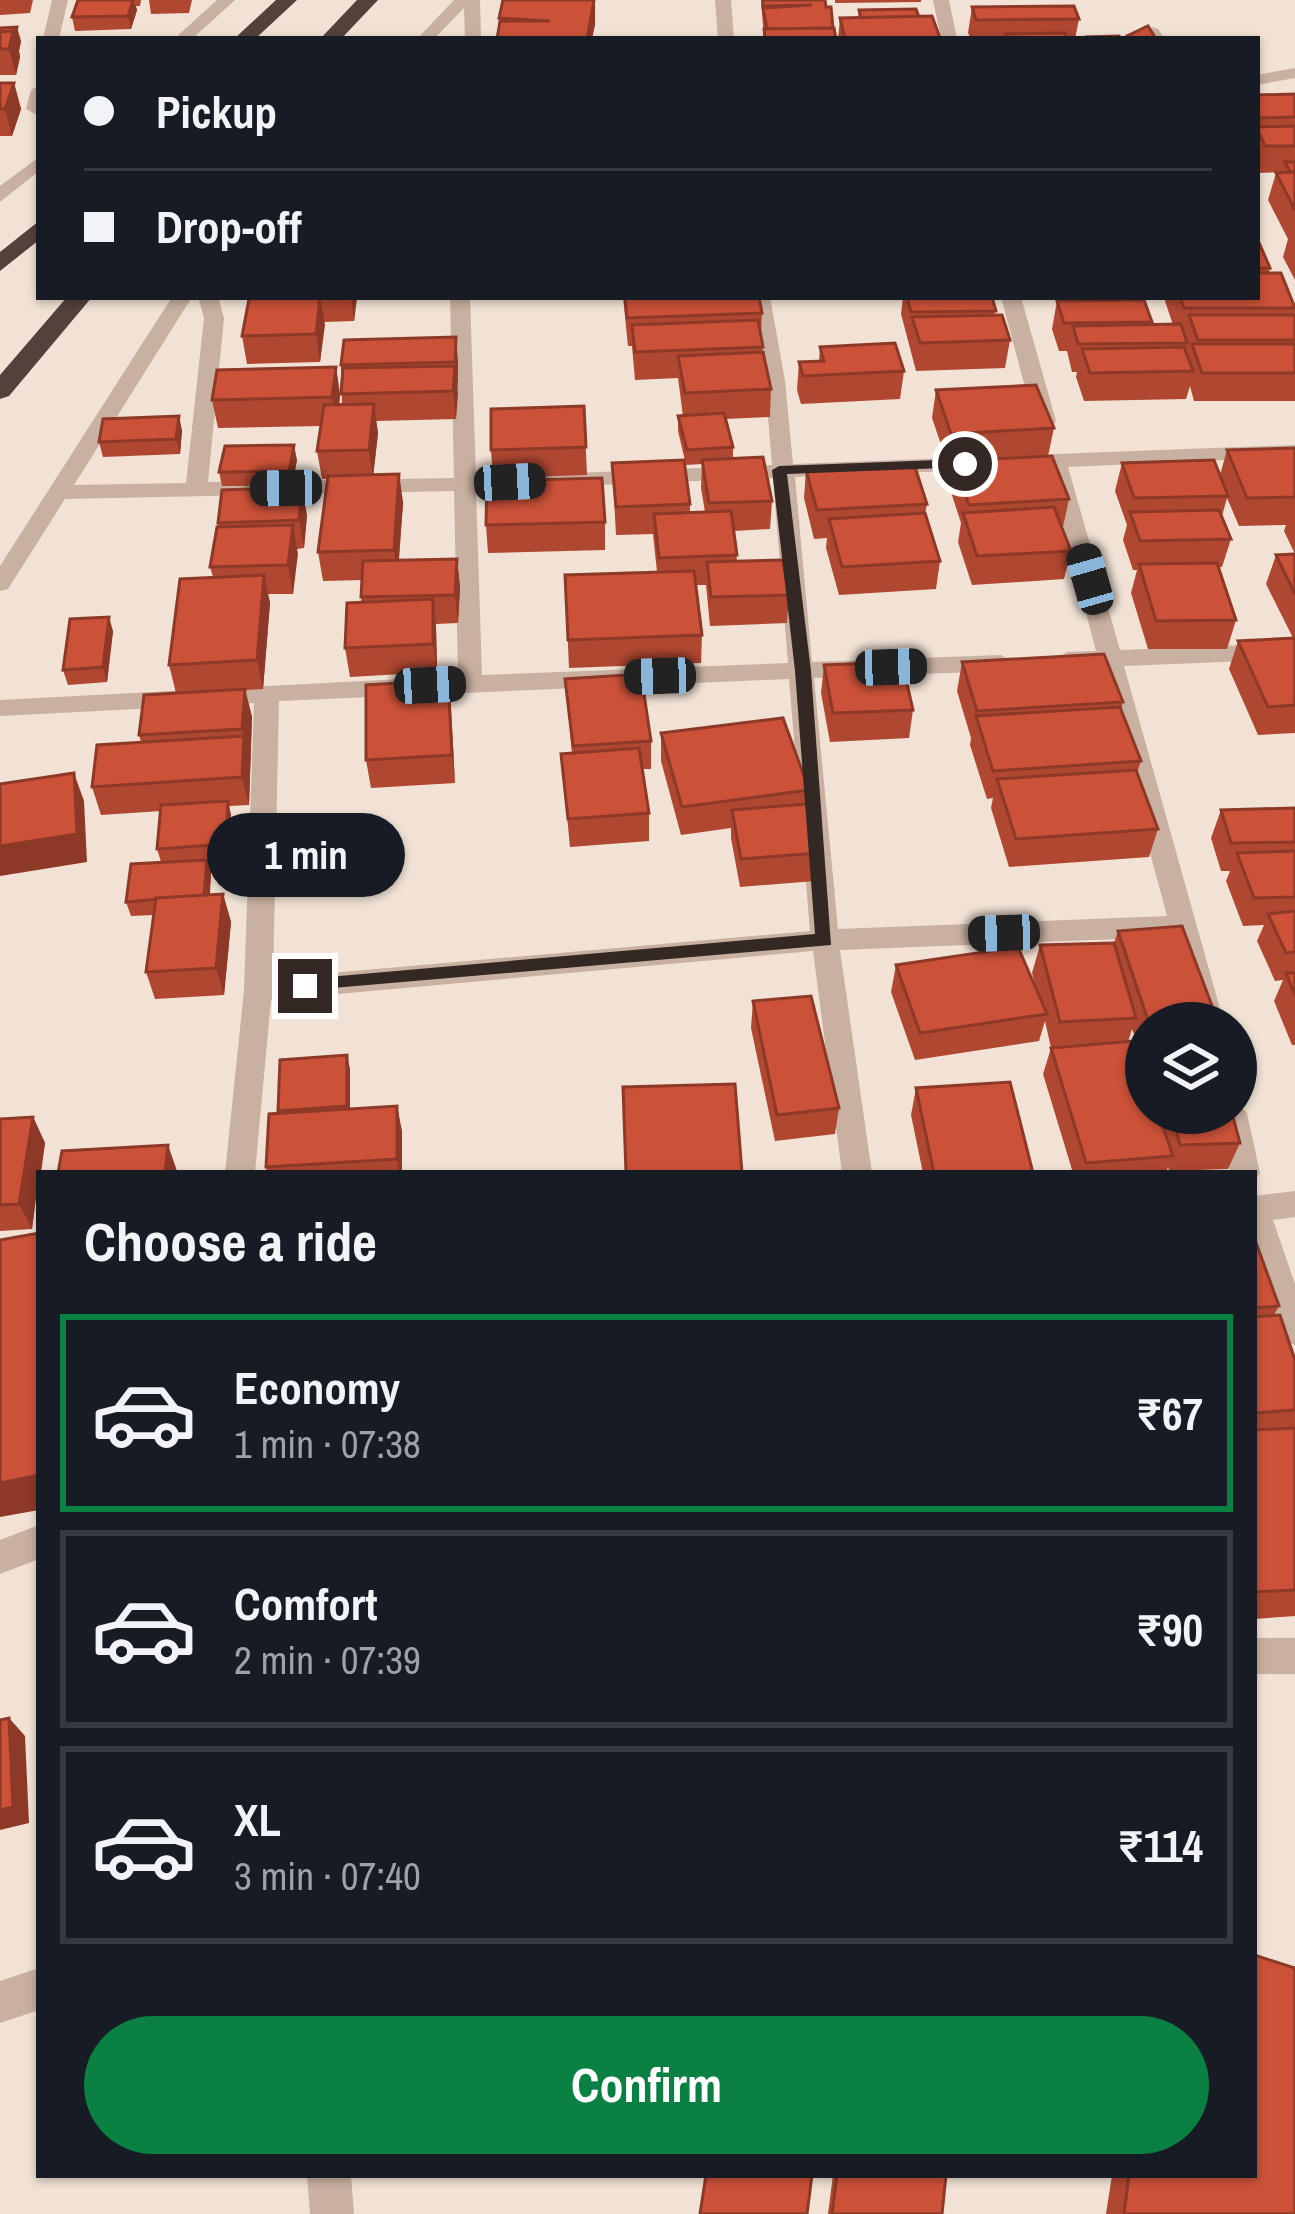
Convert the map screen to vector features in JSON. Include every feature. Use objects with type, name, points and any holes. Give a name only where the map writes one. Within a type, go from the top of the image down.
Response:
[{"type":"highway","points":[[247,36],[286,0]]},
{"type":"highway","points":[[333,36],[368,0]]},
{"type":"highway","points":[[0,264],[36,231]]},
{"type":"highway","points":[[0,392],[77,300]]},
{"type":"street","points":[[52,36],[60,0]]},
{"type":"street","points":[[185,36],[227,0]]},
{"type":"street","points":[[428,36],[463,0]]},
{"type":"street","points":[[472,0],[473,36]]},
{"type":"street","points":[[722,0],[726,36]]},
{"type":"street","points":[[941,0],[948,36]]},
{"type":"street","points":[[1260,79],[1295,73]]},
{"type":"street","points":[[0,196],[36,166]]},
{"type":"street","points":[[0,584],[180,300]]},
{"type":"street","points":[[196,489],[214,318],[209,300]]},
{"type":"street","points":[[460,300],[470,682]]},
{"type":"street","points":[[761,300],[775,381],[779,470],[803,671],[825,940],[857,1170]]},
{"type":"street","points":[[1012,300],[1204,1002]]},
{"type":"street","points":[[59,492],[465,484],[1295,451]]},
{"type":"street","points":[[0,709],[470,682],[1295,651]]},
{"type":"street","points":[[240,1170],[258,990],[267,694]]},
{"type":"street","points":[[258,990],[825,940],[1184,926]]},
{"type":"street","points":[[1237,1134],[1244,1170]]},
{"type":"street","points":[[1257,1210],[1295,1204]]},
{"type":"street","points":[[1257,1219],[1295,1330]]},
{"type":"street","points":[[0,1558],[36,1544]]},
{"type":"street","points":[[1257,1656],[1295,1656]]},
{"type":"street","points":[[0,2002],[36,1990]]},
{"type":"street","points":[[329,2178],[332,2214]]},
{"type":"building","points":[[78,0],[133,0],[128,16],[72,17]]},
{"type":"building","points":[[503,0],[594,0],[588,36],[498,36],[500,21],[550,21],[499,18]]},
{"type":"building","points":[[763,0],[825,0],[826,7],[831,7],[833,28],[767,29],[763,8],[812,5],[763,6]]},
{"type":"building","points":[[1074,6],[1079,19],[976,20],[972,7]]},
{"type":"building","points":[[916,9],[919,17],[861,18],[859,10]]},
{"type":"building","points":[[932,16],[939,36],[844,36],[840,18]]},
{"type":"building","points":[[1148,26],[1154,36],[1127,36]]},
{"type":"building","points":[[834,28],[835,36],[765,36],[764,29]]},
{"type":"building","points":[[13,31],[9,49],[0,49],[0,32]]},
{"type":"building","points":[[1065,33],[1066,36],[1007,36]]},
{"type":"building","points":[[0,83],[14,83],[5,109],[0,109]]},
{"type":"building","points":[[1295,94],[1295,117],[1260,118],[1260,95]]},
{"type":"building","points":[[1295,126],[1295,146],[1265,146],[1260,127]]},
{"type":"building","points":[[1295,172],[1295,210],[1276,173]]},
{"type":"building","points":[[1260,245],[1270,268],[1260,268]]},
{"type":"building","points":[[1260,273],[1281,273],[1295,308],[1184,308],[1181,300],[1260,300]]},
{"type":"building","points":[[249,300],[320,300],[316,334],[242,336]]},
{"type":"building","points":[[625,300],[760,300],[762,313],[627,318]]},
{"type":"building","points":[[908,300],[993,300],[996,311],[911,312]]},
{"type":"building","points":[[1144,300],[1152,322],[1064,323],[1057,301]]},
{"type":"building","points":[[1002,315],[1010,340],[920,343],[912,317]]},
{"type":"building","points":[[1189,315],[1295,315],[1295,340],[1198,340]]},
{"type":"building","points":[[758,320],[763,347],[635,352],[632,325]]},
{"type":"building","points":[[1181,324],[1187,343],[1078,344],[1073,326]]},
{"type":"building","points":[[456,337],[455,362],[341,365],[344,340]]},
{"type":"building","points":[[895,343],[904,371],[803,376],[799,362],[824,361],[820,347]]},
{"type":"building","points":[[1192,344],[1295,344],[1295,373],[1202,373]]},
{"type":"building","points":[[1184,347],[1193,371],[1090,373],[1082,349]]},
{"type":"building","points":[[763,352],[771,389],[685,393],[678,356]]},
{"type":"building","points":[[455,366],[453,391],[341,394],[343,368]]},
{"type":"building","points":[[336,367],[332,397],[212,400],[217,370]]},
{"type":"building","points":[[1036,385],[1054,428],[951,434],[936,390]]},
{"type":"building","points":[[374,404],[369,450],[317,451],[324,405]]},
{"type":"building","points":[[584,406],[586,447],[491,450],[491,409]]},
{"type":"building","points":[[724,413],[733,447],[687,450],[678,416]]},
{"type":"building","points":[[179,416],[176,439],[99,442],[103,419]]},
{"type":"building","points":[[294,445],[289,471],[219,472],[225,446]]},
{"type":"building","points":[[1295,448],[1295,497],[1247,498],[1227,450]]},
{"type":"building","points":[[1052,456],[1069,499],[969,505],[954,461]]},
{"type":"building","points":[[763,457],[772,501],[709,503],[702,460]]},
{"type":"building","points":[[684,460],[690,504],[616,507],[612,463]]},
{"type":"building","points":[[1214,460],[1228,496],[1134,498],[1122,463]]},
{"type":"building","points":[[914,464],[927,504],[817,510],[806,470]]},
{"type":"building","points":[[399,474],[394,550],[318,552],[328,476]]},
{"type":"building","points":[[602,478],[605,522],[486,525],[487,481]]},
{"type":"building","points":[[302,487],[299,520],[218,523],[222,490]]},
{"type":"building","points":[[1054,507],[1071,551],[977,556],[963,513]]},
{"type":"building","points":[[1219,510],[1231,539],[1140,541],[1130,512]]},
{"type":"building","points":[[731,511],[737,555],[659,558],[654,514]]},
{"type":"building","points":[[925,513],[940,561],[842,567],[829,519]]},
{"type":"building","points":[[293,525],[288,565],[210,567],[217,527]]},
{"type":"building","points":[[1295,554],[1295,594],[1276,555]]},
{"type":"building","points":[[457,559],[455,595],[361,597],[363,561]]},
{"type":"building","points":[[783,560],[789,595],[711,597],[707,562]]},
{"type":"building","points":[[1217,563],[1236,620],[1156,621],[1139,564]]},
{"type":"building","points":[[694,571],[702,635],[568,640],[565,575]]},
{"type":"building","points":[[264,575],[257,660],[169,665],[180,579]]},
{"type":"building","points":[[433,599],[433,644],[345,648],[347,603]]},
{"type":"building","points":[[109,617],[103,667],[63,670],[70,619]]},
{"type":"building","points":[[1295,638],[1295,705],[1268,707],[1238,641]]},
{"type":"building","points":[[1104,654],[1123,702],[977,711],[962,662]]},
{"type":"building","points":[[902,662],[913,710],[833,713],[824,665]]},
{"type":"building","points":[[641,674],[651,741],[573,746],[565,679]]},
{"type":"building","points":[[448,680],[452,755],[366,760],[366,685]]},
{"type":"building","points":[[245,689],[242,729],[139,735],[144,695]]},
{"type":"building","points":[[1120,707],[1141,761],[993,771],[976,716]]},
{"type":"building","points":[[783,718],[809,790],[682,807],[661,733]]},
{"type":"building","points":[[244,736],[242,777],[92,787],[97,745]]},
{"type":"building","points":[[639,748],[649,813],[568,819],[561,754]]},
{"type":"building","points":[[1136,770],[1158,829],[1016,839],[997,779]]},
{"type":"building","points":[[74,773],[77,834],[0,846],[0,784]]},
{"type":"building","points":[[228,801],[226,844],[157,849],[161,805]]},
{"type":"building","points":[[807,804],[818,853],[741,859],[732,810]]},
{"type":"building","points":[[1295,808],[1295,842],[1231,843],[1221,810]]},
{"type":"building","points":[[1295,851],[1295,897],[1254,898],[1237,853]]},
{"type":"building","points":[[207,860],[204,895],[126,902],[131,864]]},
{"type":"building","points":[[223,894],[216,968],[146,972],[156,898]]},
{"type":"building","points":[[1295,911],[1295,952],[1286,953],[1268,914]]},
{"type":"building","points":[[1182,926],[1211,1002],[1142,1002],[1118,931]]},
{"type":"building","points":[[1114,943],[1131,1002],[1125,1002],[1125,1019],[1060,1022],[1040,945]]},
{"type":"building","points":[[1018,947],[1047,1014],[920,1033],[896,965]]},
{"type":"building","points":[[1286,973],[1295,973],[1295,995]]},
{"type":"building","points":[[811,996],[839,1108],[777,1115],[753,1001]]},
{"type":"building","points":[[1125,1042],[1125,1134],[1165,1134],[1173,1156],[1086,1163],[1051,1048]]},
{"type":"building","points":[[347,1055],[347,1106],[278,1111],[280,1060]]},
{"type":"building","points":[[1010,1082],[1032,1170],[933,1170],[916,1088]]},
{"type":"building","points":[[735,1084],[742,1170],[626,1170],[623,1087]]},
{"type":"building","points":[[397,1106],[397,1159],[266,1167],[269,1114]]},
{"type":"building","points":[[33,1117],[19,1204],[0,1205],[0,1119]]},
{"type":"building","points":[[1177,1134],[1238,1134],[1240,1143],[1180,1145]]},
{"type":"building","points":[[168,1145],[165,1170],[59,1170],[62,1151]]},
{"type":"building","points":[[36,1234],[36,1476],[0,1483],[0,1240]]},
{"type":"building","points":[[1257,1245],[1279,1306],[1257,1308]]},
{"type":"building","points":[[1280,1315],[1295,1360],[1295,1410],[1257,1413],[1257,1317]]},
{"type":"building","points":[[1295,1428],[1295,1590],[1257,1592],[1257,1430]]},
{"type":"building","points":[[9,1718],[13,1807],[0,1810],[0,1720]]},
{"type":"building","points":[[1257,1956],[1295,1968],[1295,2214],[1124,2214],[1129,2178],[1257,2178]]},
{"type":"building","points":[[706,2178],[812,2178],[807,2214],[700,2214]]},
{"type":"building","points":[[837,2178],[946,2178],[942,2214],[832,2214]]},
{"type":"route","points":[[305,986],[825,940],[803,671],[779,470],[965,464]]}]
